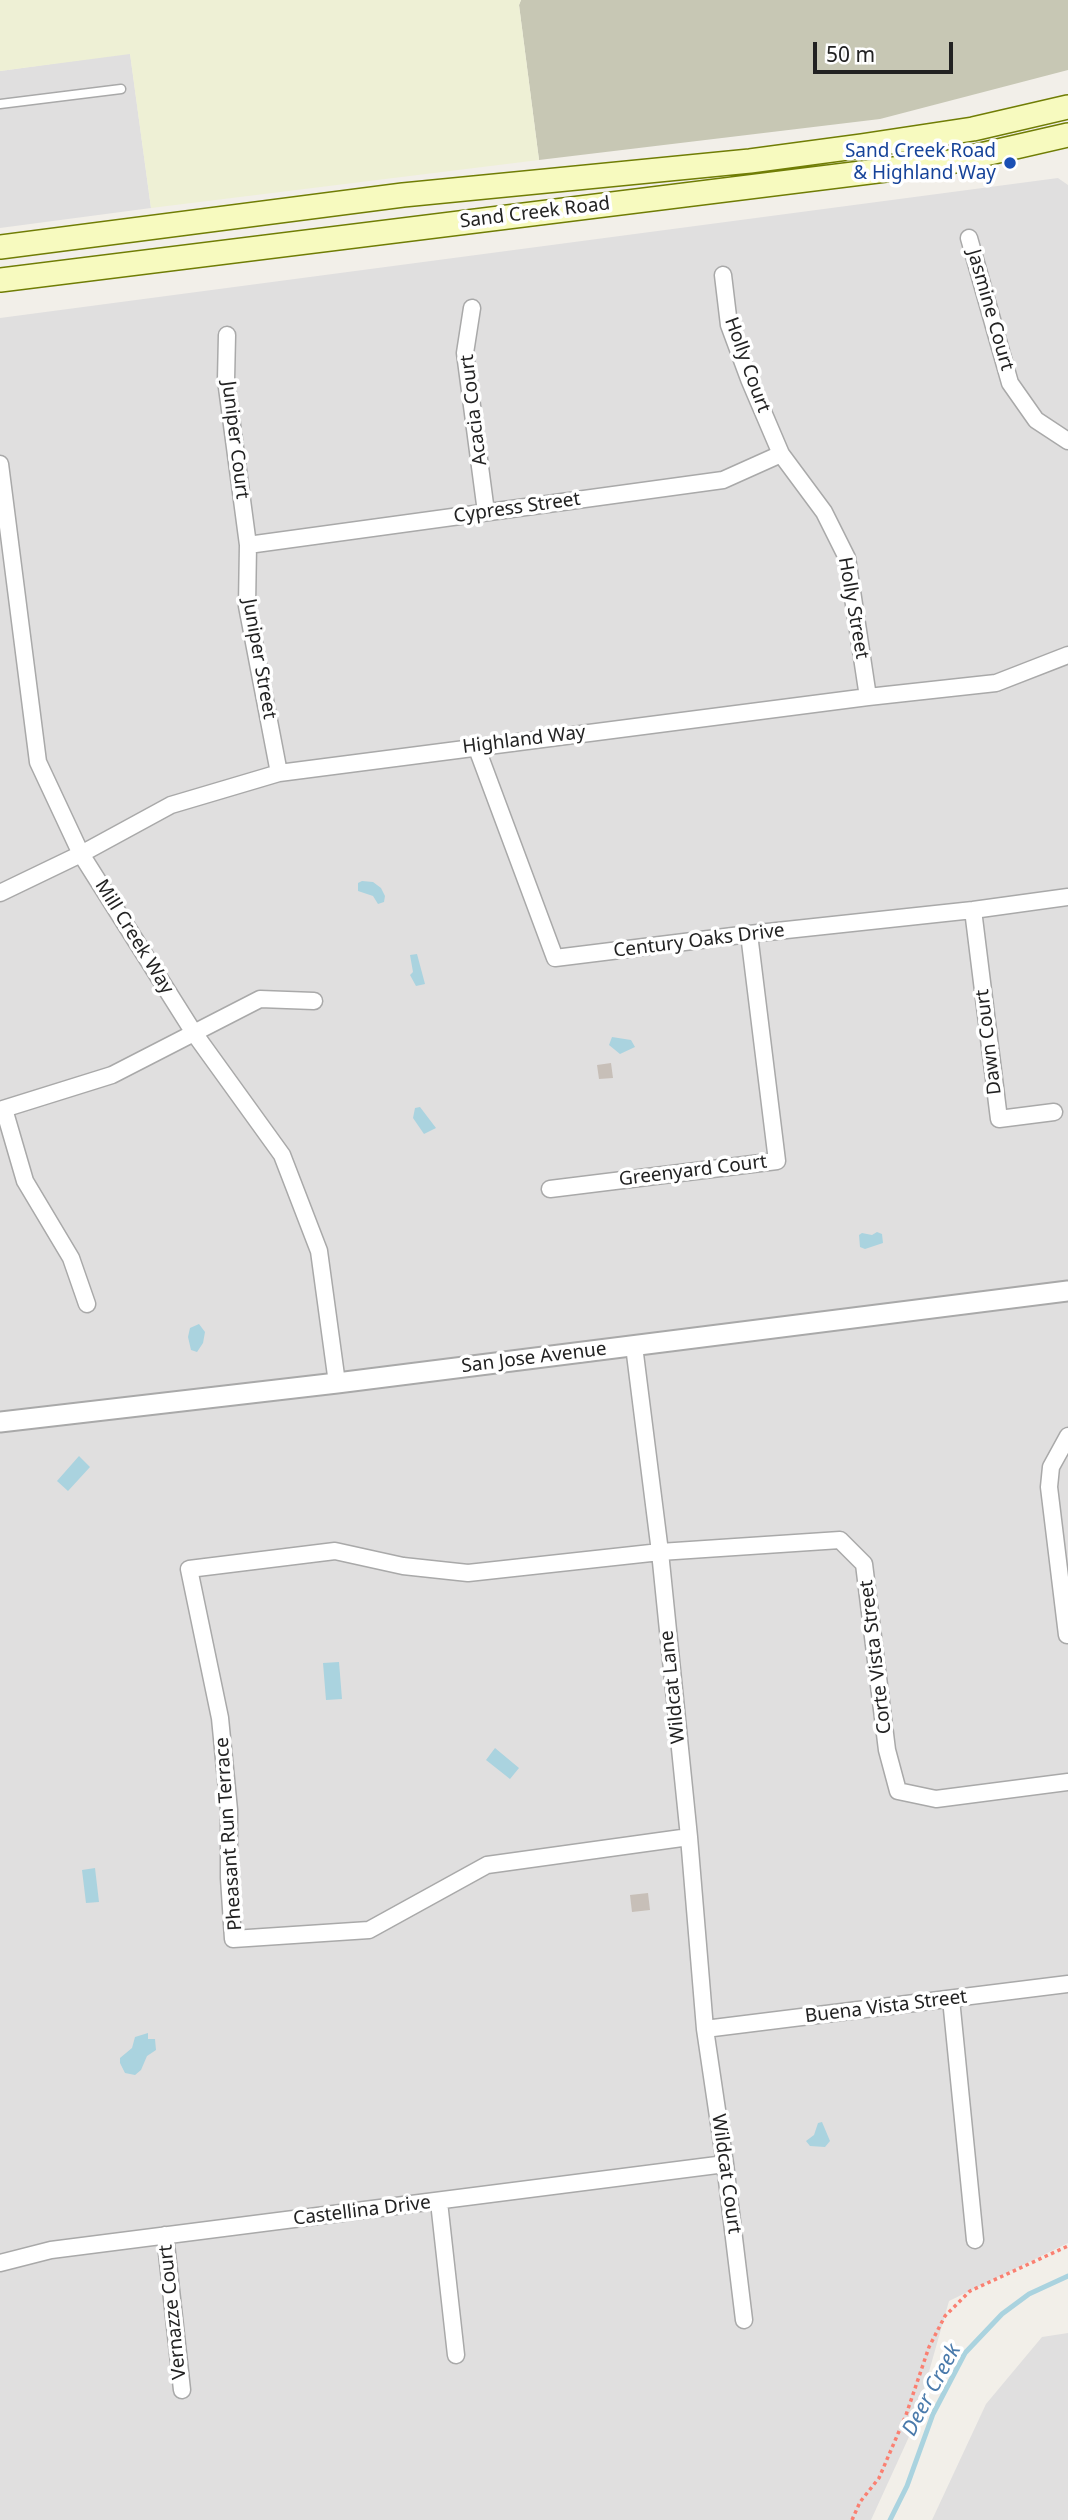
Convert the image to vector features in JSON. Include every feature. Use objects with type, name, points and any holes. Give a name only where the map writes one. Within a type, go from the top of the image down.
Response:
[{"type":"main road","name":"Sand Creek Road","points":[[0,247],[403,195],[750,161],[974,129],[1068,107]]},
{"type":"main road","name":"Sand Creek Road","points":[[0,280],[950,162],[1068,135]]},
{"type":"street","name":"Jasmine Court","points":[[969,238],[1010,383],[1036,420],[1068,441]]},
{"type":"street","name":"Holly Court","points":[[723,275],[729,325],[781,454]]},
{"type":"street","name":"Acacia Court","points":[[472,307],[465,353],[486,512]]},
{"type":"street","name":"Juniper Court","points":[[227,335],[226,380],[248,545]]},
{"type":"street","name":"Cypress Street","points":[[248,545],[723,480],[781,454]]},
{"type":"street","name":"Holly Street","points":[[781,454],[824,512],[847,558],[868,697]]},
{"type":"street","name":"Mill Creek Way","points":[[0,464],[38,762],[81,854],[194,1033],[282,1155],[319,1251],[337,1383]]},
{"type":"street","name":"Juniper Street","points":[[248,545],[247,606],[279,773]]},
{"type":"street","name":"Highland Way","points":[[0,893],[81,854],[171,805],[279,773],[476,746],[996,683],[1068,655]]},
{"type":"street","name":"Century Oaks Drive","points":[[476,746],[555,958],[1068,897]]},
{"type":"street","name":"Dawn Court","points":[[973,910],[999,1119],[1054,1112]]},
{"type":"street","name":"Greenyard Court","points":[[550,1189],[776,1161],[749,934]]},
{"type":"street","points":[[88,1304],[71,1258],[25,1181],[2,1109],[113,1074],[260,999],[314,1001]]},
{"type":"street","name":"San Jose Avenue","points":[[0,1422],[1068,1292]]},
{"type":"street","name":"Wildcat Lane","points":[[634,1346],[660,1552],[689,1837],[705,2029]]},
{"type":"street","points":[[1067,1436],[1051,1467],[1049,1487],[1067,1636]]},
{"type":"street","name":"Corte Vista Street","points":[[660,1552],[840,1540],[864,1564],[887,1750],[898,1791],[936,1799],[1068,1782]]},
{"type":"street","name":"Pheasant Run Terrace","points":[[660,1552],[468,1573],[403,1566],[335,1551],[189,1569],[220,1718],[229,1810],[229,1878],[233,1939],[369,1930],[487,1865],[689,1837]]},
{"type":"street","name":"Buena Vista Street","points":[[705,2029],[1068,1984]]},
{"type":"street","points":[[951,1999],[975,2240]]},
{"type":"street","name":"Wildcat Court","points":[[705,2029],[744,2320]]},
{"type":"street","name":"Castellina Drive","points":[[0,2263],[51,2250],[725,2164]]},
{"type":"street","points":[[439,2202],[456,2355]]},
{"type":"street","name":"Vernazze Court","points":[[165,2235],[182,2390]]},
{"type":"lane","points":[[0,104],[121,89]]},
{"type":"path","points":[[852,2520],[860,2502],[879,2478],[906,2415],[929,2347],[944,2316],[970,2291],[1068,2246]]},
{"type":"shaded area","points":[[0,0],[521,0],[519,5],[539,160],[151,208],[130,54],[0,71]]},
{"type":"shaded area","points":[[521,0],[1068,0],[1068,70],[880,119],[539,160],[519,5]]},
{"type":"shaded area","points":[[130,53],[151,208],[0,228],[0,71]]},
{"type":"shaded area","points":[[1058,178],[1068,185],[1068,2243],[949,2301],[913,2428],[871,2520],[0,2520],[0,318]]},
{"type":"shaded area","points":[[1068,2333],[1068,2520],[932,2520],[986,2404],[1042,2337]]},
{"type":"water","points":[[373,882],[381,888],[385,896],[384,902],[378,904],[373,896],[358,891],[358,883]]},
{"type":"water","points":[[417,954],[425,984],[416,986],[410,975],[413,972],[410,955]]},
{"type":"water","points":[[612,1037],[631,1040],[635,1047],[620,1054],[609,1045]]},
{"type":"water","points":[[420,1107],[436,1128],[424,1134],[413,1118],[415,1108]]},
{"type":"water","points":[[877,1232],[882,1234],[883,1243],[865,1249],[860,1247],[859,1235],[872,1235]]},
{"type":"water","points":[[199,1324],[205,1332],[203,1343],[197,1352],[191,1350],[188,1337],[190,1328]]},
{"type":"water","points":[[79,1456],[90,1467],[68,1491],[57,1481]]},
{"type":"water","points":[[339,1662],[342,1699],[326,1700],[323,1663]]},
{"type":"water","points":[[495,1748],[519,1768],[510,1779],[486,1760]]},
{"type":"water","points":[[95,1868],[99,1902],[86,1903],[82,1870]]},
{"type":"water","points":[[148,2033],[148,2039],[155,2039],[156,2050],[147,2056],[141,2070],[135,2075],[125,2073],[120,2058],[132,2048],[135,2037]]},
{"type":"water","points":[[822,2122],[830,2141],[825,2147],[810,2146],[806,2141],[814,2135],[818,2123]]},
{"type":"building","points":[[611,1063],[613,1078],[599,1079],[597,1065]]},
{"type":"building","points":[[648,1893],[650,1910],[632,1912],[630,1895]]},
{"type":"waterway","name":"Deer Creek","points":[[890,2520],[907,2486],[933,2414],[965,2353],[1002,2314],[1029,2294],[1068,2276]]},
{"type":"place","name":"Sand Creek Road & Highland Way","points":[[1010,163]]}]
